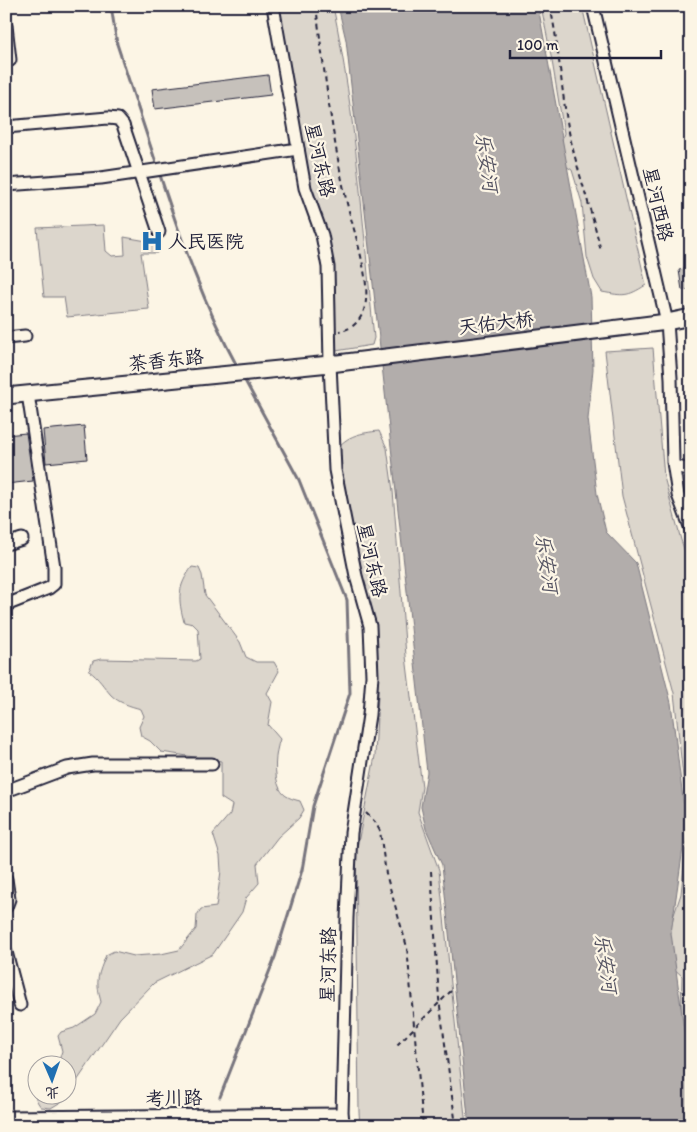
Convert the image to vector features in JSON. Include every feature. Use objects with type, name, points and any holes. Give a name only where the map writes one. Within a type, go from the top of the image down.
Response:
[{"type":"main road","name":"天佑大桥","points":[[330,364],[667,322],[691,317]]},
{"type":"main road","name":"茶香东路","points":[[6,396],[330,364]]},
{"type":"street","name":"星河东路","points":[[273,6],[305,188],[322,236],[328,267],[335,470],[356,576],[370,626],[372,676],[369,715],[351,833],[342,1114],[344,1126]]},
{"type":"street","name":"星河西路","points":[[593,6],[667,322],[674,466],[678,495],[691,529]]},
{"type":"street","points":[[6,26],[10,60]]},
{"type":"street","points":[[6,127],[108,118],[118,119],[123,125],[159,232]]},
{"type":"street","points":[[6,185],[100,178],[298,149]]},
{"type":"street","points":[[6,338],[25,336]]},
{"type":"street","points":[[6,605],[49,588],[54,584],[54,567],[28,394]]},
{"type":"street","points":[[674,466],[691,470]]},
{"type":"street","points":[[6,544],[22,539]]},
{"type":"street","points":[[6,791],[67,768],[93,764],[212,764]]},
{"type":"street","points":[[6,879],[9,899],[6,907]]},
{"type":"street","points":[[6,952],[20,1005]]},
{"type":"street","name":"考川路","points":[[6,1117],[207,1120],[342,1114]]},
{"type":"path","points":[[316,6],[324,70],[342,177],[365,278],[367,301],[358,323],[344,330],[329,331]]},
{"type":"path","points":[[550,6],[556,34],[568,127],[578,168],[594,218],[601,252]]},
{"type":"path","points":[[356,806],[375,822],[380,831],[386,874],[407,947],[423,1126]]},
{"type":"path","points":[[431,871],[440,1003],[456,1126]]},
{"type":"path","points":[[397,1045],[451,991]]},
{"type":"shaded area","points":[[279,6],[333,6],[348,88],[358,171],[374,338],[372,345],[336,351],[333,317],[319,249],[297,168]]},
{"type":"shaded area","points":[[541,6],[582,6],[646,285],[630,294],[621,295],[602,292],[594,279],[587,257],[582,203],[572,170],[561,163],[559,149],[564,133]]},
{"type":"shaded area","points":[[104,225],[106,251],[112,256],[125,255],[124,237],[158,243],[157,253],[141,253],[149,309],[67,317],[64,297],[44,297],[37,228]]},
{"type":"shaded area","points":[[653,348],[664,477],[691,569],[691,1117],[680,1042],[682,976],[670,965],[666,938],[681,894],[688,823],[674,693],[622,496],[605,351]]},
{"type":"shaded area","points":[[379,431],[387,448],[393,491],[406,656],[422,787],[418,812],[439,870],[466,1126],[360,1126],[356,853],[375,756],[378,695],[376,630],[336,450],[350,438]]},
{"type":"shaded area","points":[[192,567],[199,568],[205,595],[240,642],[246,657],[256,662],[274,662],[279,671],[267,693],[272,702],[268,725],[280,739],[276,757],[276,777],[282,792],[288,797],[300,801],[304,810],[299,818],[278,837],[257,864],[259,883],[246,898],[242,912],[213,954],[154,983],[120,1018],[78,1080],[78,1054],[61,1054],[58,1036],[61,1032],[74,1028],[95,1014],[101,1002],[98,978],[106,955],[114,951],[134,956],[161,954],[179,950],[196,929],[197,915],[201,909],[216,907],[221,871],[220,856],[213,834],[230,814],[232,805],[221,798],[221,761],[161,752],[150,741],[141,736],[139,727],[144,716],[141,709],[114,698],[89,671],[93,661],[101,659],[196,661],[200,659],[198,629],[193,624],[184,622],[181,607],[181,587]]},
{"type":"shaded area","points":[[39,1104],[58,1104],[51,1108],[41,1107]]},
{"type":"water","name":"乐安河","points":[[338,6],[538,6],[591,297],[593,369],[588,419],[597,494],[606,532],[636,563],[671,703],[684,807],[683,848],[671,933],[691,1081],[691,1126],[469,1126],[442,865],[426,829],[421,807],[427,772],[346,40]]},
{"type":"building","points":[[268,75],[271,95],[155,109],[152,89]]},
{"type":"building","points":[[691,268],[691,289],[682,290],[679,270]]},
{"type":"building","points":[[84,426],[87,459],[46,463],[43,430]]},
{"type":"building","points":[[26,433],[33,481],[6,484],[6,435]]},
{"type":"waterway","points":[[111,6],[117,44],[157,166]]},
{"type":"waterway","points":[[159,172],[194,272],[214,320],[238,368]]},
{"type":"waterway","points":[[220,1097],[275,957],[302,870],[313,806],[350,693],[347,600],[299,480],[243,377]]},
{"type":"place","name":"人民医院","points":[[152,241]]}]
